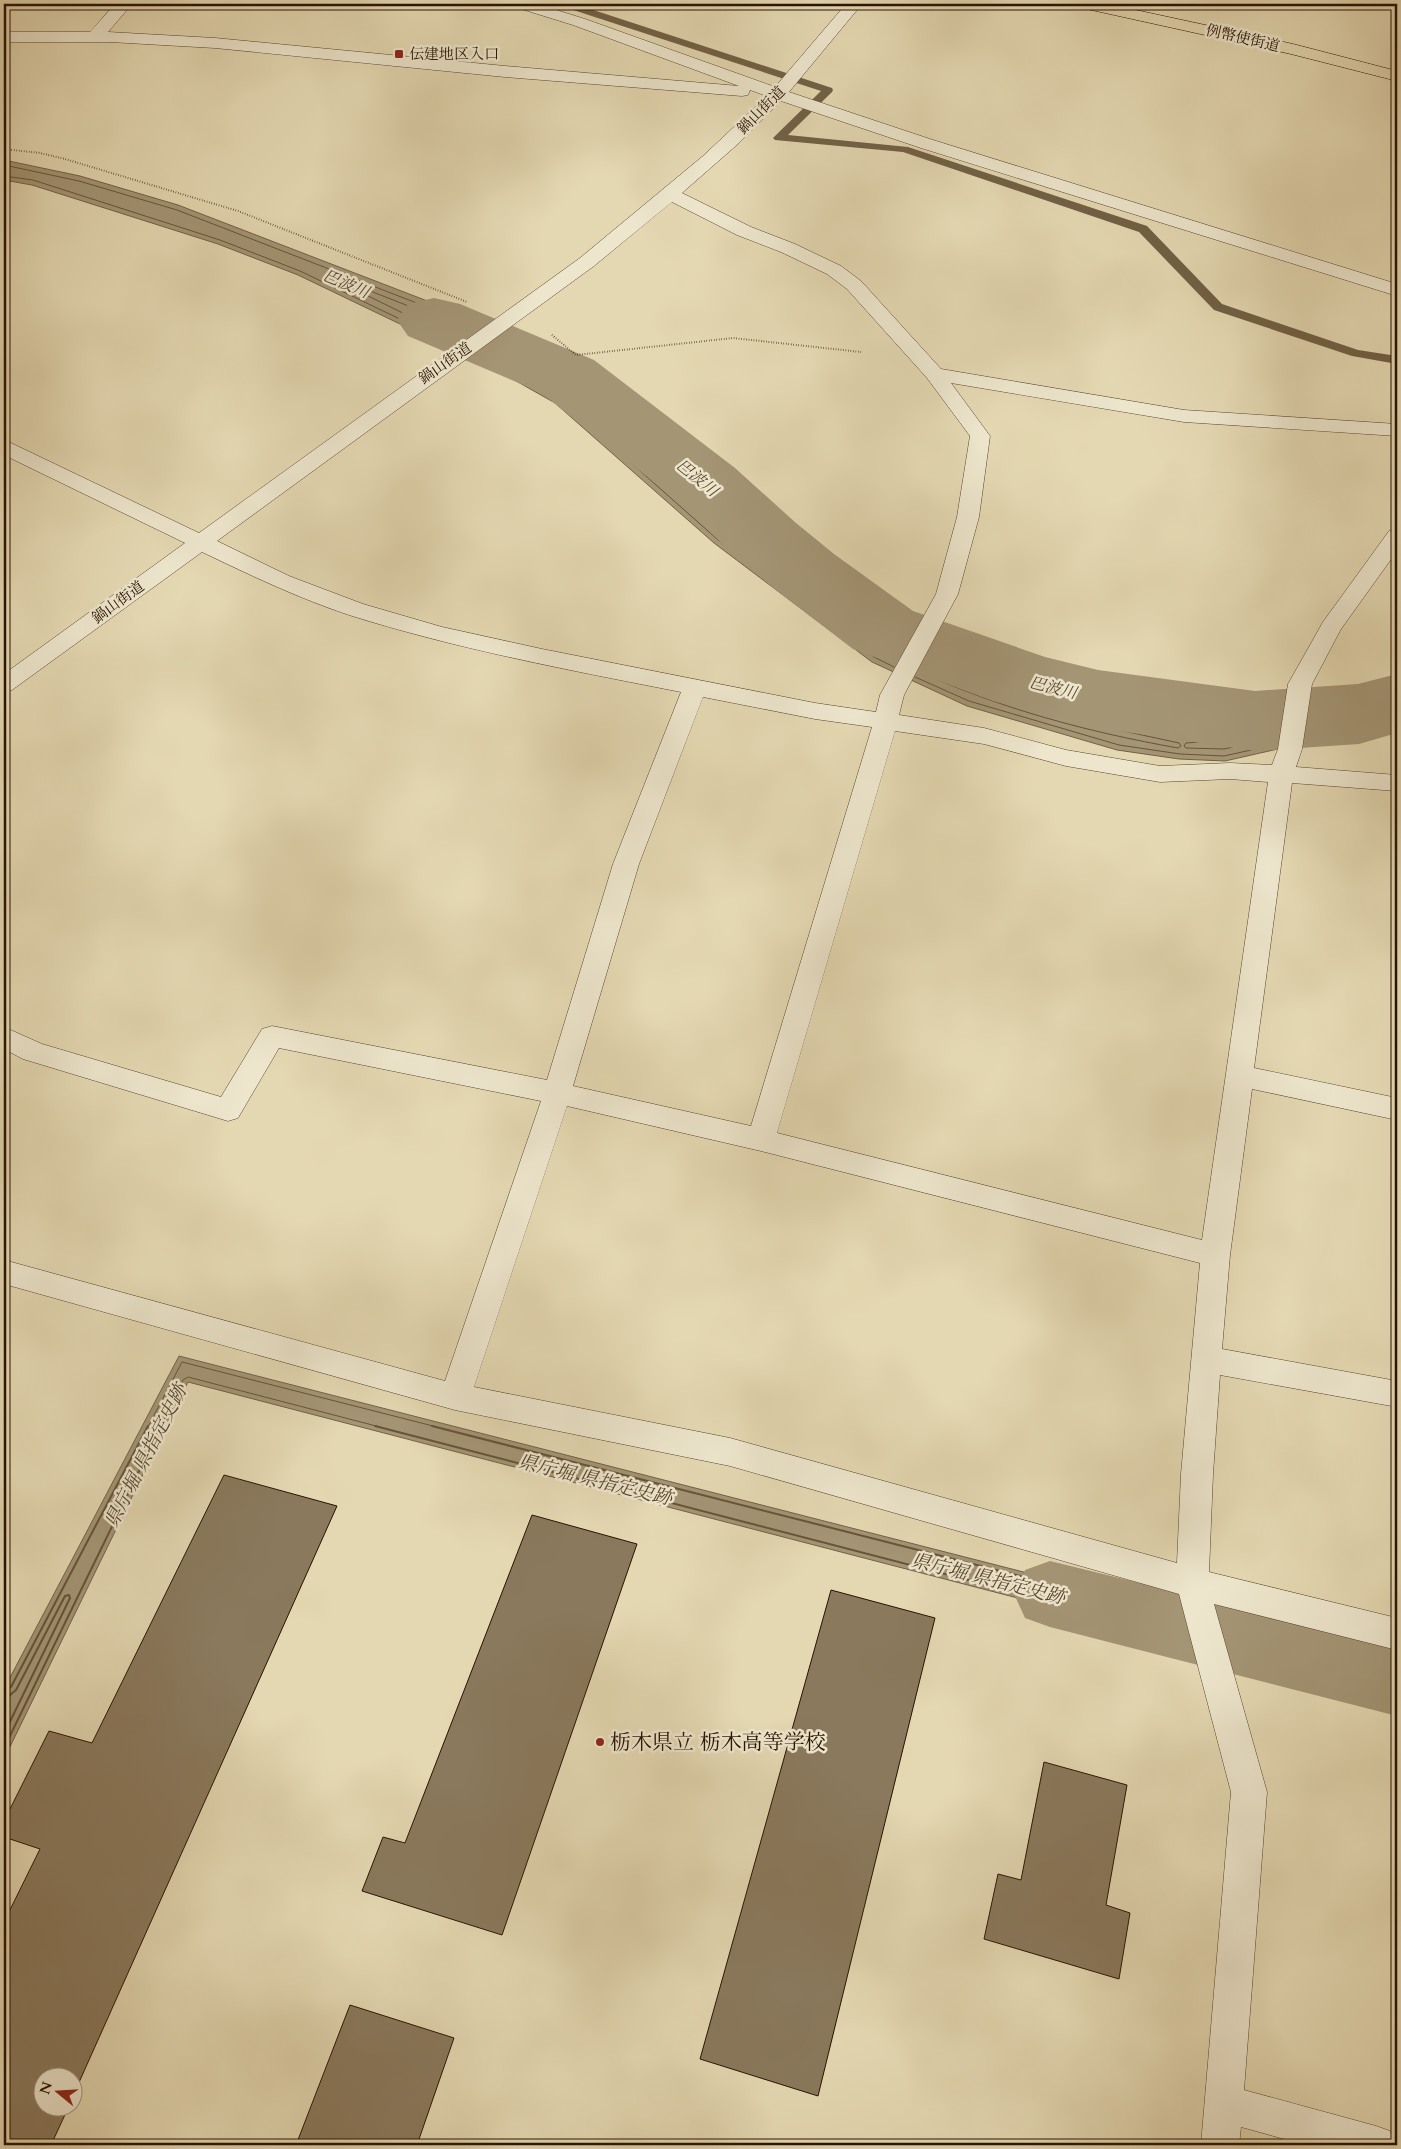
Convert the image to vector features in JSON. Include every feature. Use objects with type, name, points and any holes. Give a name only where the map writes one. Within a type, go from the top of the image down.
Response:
[{"type":"main road","name":"例幣使街道","points":[[1088,4],[1293,49],[1397,76]]},
{"type":"street","points":[[96,35],[124,4]]},
{"type":"street","points":[[521,4],[579,22],[778,94],[927,144],[1397,290]]},
{"type":"street","name":"鍋山街道","points":[[4,685],[587,262],[671,194],[737,134],[778,94],[854,4]]},
{"type":"street","points":[[4,37],[96,35],[175,38],[427,64],[778,94]]},
{"type":"street","points":[[671,194],[744,231],[788,248],[834,270],[854,286],[927,366],[980,436],[968,517],[947,594],[892,695],[886,722],[761,1140]]},
{"type":"street","points":[[927,366],[1184,416],[1397,430]]},
{"type":"street","points":[[4,447],[282,580],[354,609],[439,634],[542,657],[815,711],[984,736],[1066,758],[1160,774],[1230,772],[1281,774],[1397,784]]},
{"type":"street","points":[[1220,2145],[1225,2104],[1249,1792],[1192,1583],[1197,1474],[1215,1255],[1281,774],[1290,749],[1300,684],[1332,627],[1397,536]]},
{"type":"street","points":[[455,1398],[557,1093],[626,864],[695,686]]},
{"type":"street","points":[[4,1037],[33,1052],[228,1110],[272,1036],[557,1093],[761,1140],[1215,1255]]},
{"type":"street","points":[[1239,1076],[1397,1109]]},
{"type":"street","points":[[4,1272],[455,1398],[730,1452],[1192,1583],[1397,1634]]},
{"type":"street","points":[[1206,1359],[1397,1394]]},
{"type":"street","points":[[1225,2104],[1376,2145]]},
{"type":"path","points":[[4,149],[40,153],[65,159],[238,211],[507,320],[556,336],[576,355],[733,338],[927,366]]},
{"type":"water","points":[[4,160],[80,176],[178,205],[456,312],[546,351],[566,377],[626,421],[728,502],[743,523],[895,637],[929,657],[982,679],[1094,713],[1183,732],[1226,729],[1397,690],[1397,722],[1225,761],[1179,759],[1117,750],[967,706],[872,662],[714,543],[555,403],[502,373],[298,275],[218,244],[32,185],[4,180]]},
{"type":"water","points":[[179,1356],[1133,1600],[1129,1627],[188,1382],[4,1759],[4,1689]]},
{"type":"water","points":[[1265,1625],[1397,1657],[1397,1694],[1261,1663]]},
{"type":"pier","points":[[463,312],[532,342],[492,371],[424,338]]},
{"type":"building","points":[[224,1475],[337,1506],[82,2076],[82,2066],[32,2066],[32,2116],[64,2116],[51,2145],[4,2145],[4,1922],[40,1849],[4,1837],[4,1821],[49,1731],[92,1743]]},
{"type":"building","points":[[532,1515],[637,1544],[502,1935],[362,1891],[383,1837],[405,1843]]},
{"type":"building","points":[[831,1590],[935,1618],[818,2096],[700,2059]]},
{"type":"building","points":[[1044,1762],[1127,1785],[1106,1905],[1130,1913],[1119,1979],[984,1939],[998,1874],[1021,1880]]},
{"type":"building","points":[[350,2005],[454,2038],[417,2145],[296,2145]]},
{"type":"waterway","points":[[565,4],[828,90],[779,138],[904,149],[1143,229],[1218,307],[1356,353],[1397,360]]},
{"type":"waterway","name":"巴波川","points":[[434,320],[567,376],[707,485],[767,541],[805,572],[883,630],[1024,681],[1098,699],[1255,721],[1359,714],[1397,703]]},
{"type":"waterway","name":"県庁堀 県指定史跡","points":[[1050,1594],[1397,1681]]},
{"type":"place","name":"伝建地区入口","points":[[399,54]]},
{"type":"place","name":"栃木県立 栃木高等学校","points":[[600,1742]]}]
